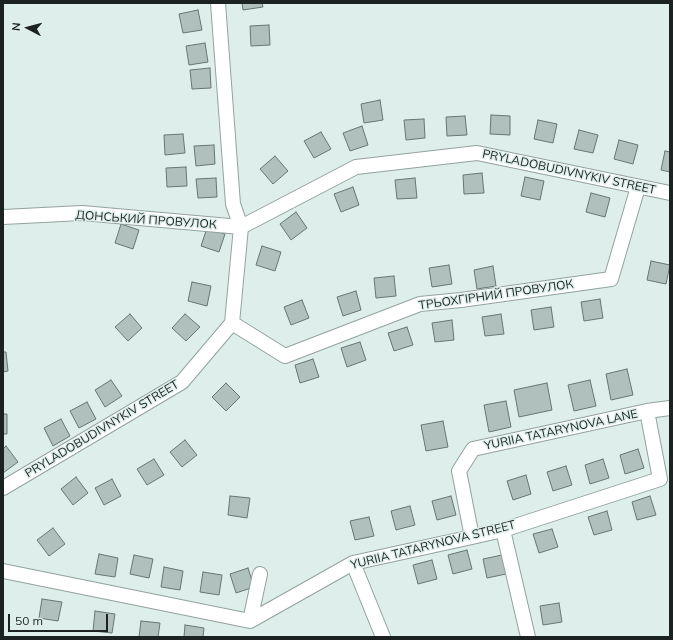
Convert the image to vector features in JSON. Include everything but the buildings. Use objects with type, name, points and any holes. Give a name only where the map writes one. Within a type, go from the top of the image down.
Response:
[{"type":"street","points":[[218,3],[233,204],[241,227],[232,323]]},
{"type":"street","name":"PRYLADOBUDIVNYKIV STREET","points":[[241,227],[356,167],[477,152],[670,193]]},
{"type":"street","name":"ТРЬОХГІРНИЙ ПРОВУЛОК","points":[[232,323],[284,356],[420,304],[461,300],[610,278],[638,187]]},
{"type":"street","name":"ДОНСЬКИЙ ПРОВУЛОК","points":[[3,217],[82,214],[241,227]]},
{"type":"street","name":"PRYLADOBUDIVNYKIV STREET","points":[[3,488],[182,382],[232,323]]},
{"type":"street","name":"YURIIA TATARYNOVA LANE","points":[[472,537],[459,472],[473,449],[670,408]]},
{"type":"street","name":"YURIIA TATARYNOVA LANE","points":[[647,412],[660,479]]},
{"type":"street","name":"YURIIA TATARYNOVA STREET","points":[[250,621],[352,563],[503,530],[660,479]]},
{"type":"street","points":[[503,530],[528,637]]},
{"type":"street","points":[[352,563],[382,637]]},
{"type":"street","points":[[3,571],[250,621],[260,574]]}]
